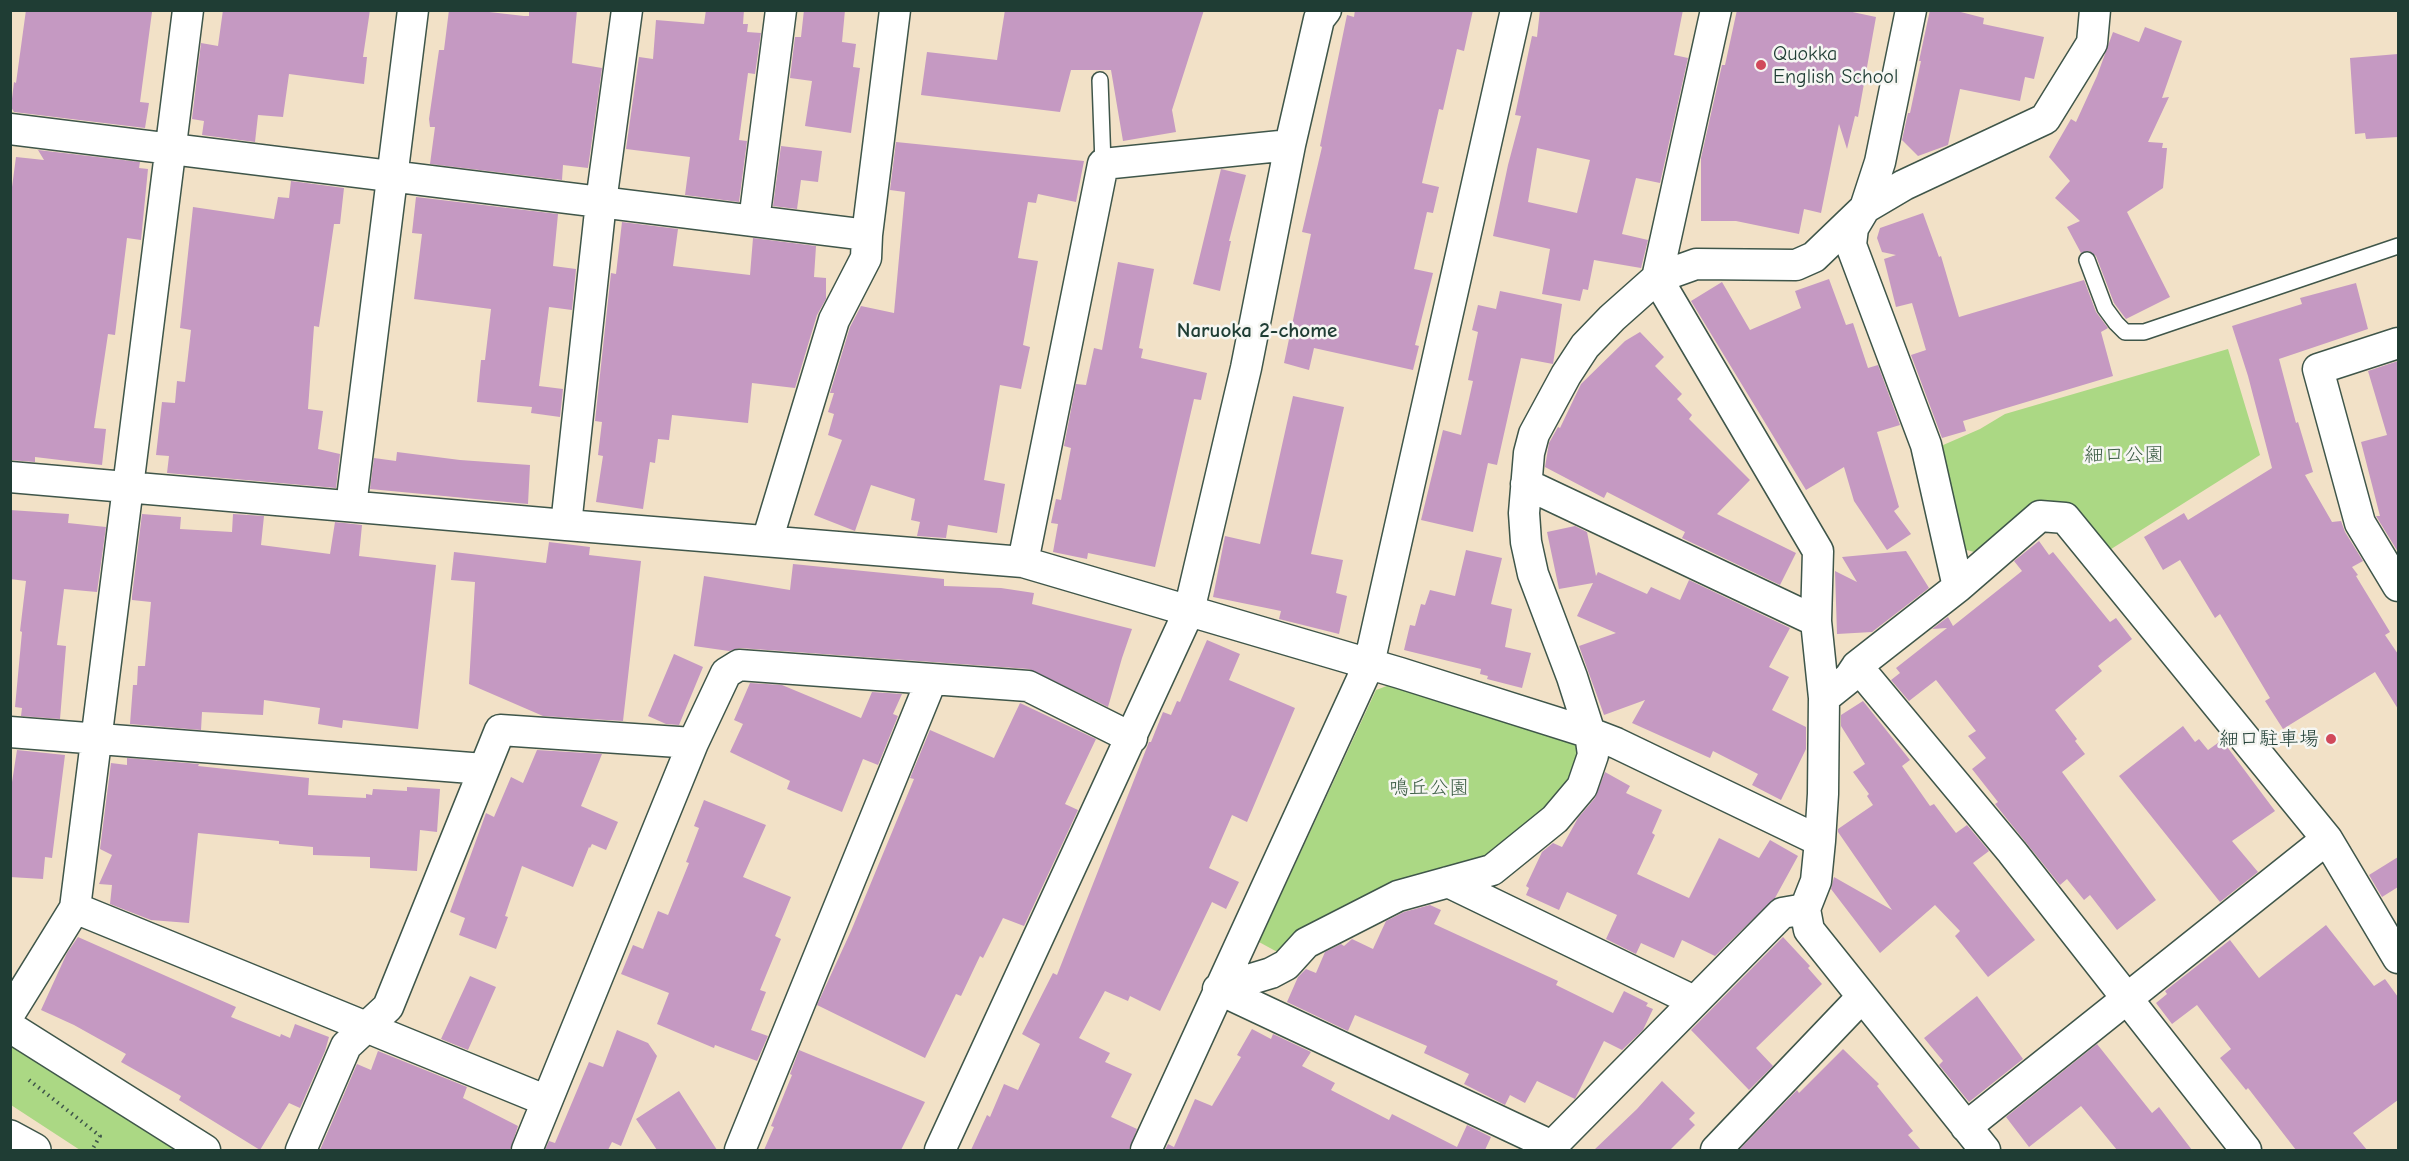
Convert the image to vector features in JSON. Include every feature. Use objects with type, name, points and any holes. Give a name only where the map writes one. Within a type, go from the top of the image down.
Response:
[{"type":"highway","points":[[10,1137],[34,1150]]},
{"type":"street","points":[[10,1012],[75,908],[188,10]]},
{"type":"street","points":[[351,506],[413,10]]},
{"type":"street","points":[[566,525],[601,202],[627,10]]},
{"type":"street","points":[[754,221],[781,10]]},
{"type":"street","points":[[767,541],[834,321],[866,258],[895,10]]},
{"type":"street","points":[[940,1150],[1189,611],[1246,368],[1290,145],[1319,20],[1326,10]]},
{"type":"street","points":[[1146,1150],[1369,664],[1516,10]]},
{"type":"street","points":[[1716,10],[1658,278],[1818,551],[1816,621],[1824,698],[1823,794],[1816,881],[1804,909],[1809,930],[1985,1150]]},
{"type":"street","points":[[1911,10],[1880,162],[1865,208],[1853,228],[1851,244],[1926,445],[1958,587]]},
{"type":"street","points":[[1218,989],[1271,973],[1286,965],[1306,943],[1398,896],[1492,870],[1555,819],[1582,787],[1593,755],[1590,733],[1572,676],[1533,574],[1526,542],[1526,484],[1529,453],[1534,434],[1566,375],[1585,346],[1612,318],[1658,278],[1696,264],[1796,265],[1814,257],[1865,208],[1904,185],[2045,119],[2092,43],[2095,10]]},
{"type":"street","points":[[10,129],[867,235]]},
{"type":"street","points":[[1023,562],[1103,164],[1290,145]]},
{"type":"street","points":[[2398,343],[2318,369],[2360,524],[2398,586]]},
{"type":"street","points":[[10,477],[1023,562],[1369,664],[1590,733],[1616,743],[1820,841]]},
{"type":"street","points":[[1526,484],[1816,621]]},
{"type":"street","points":[[1824,698],[1849,678],[1857,666],[1958,587],[2040,516],[2065,518],[2327,839],[2398,958]]},
{"type":"street","points":[[527,1150],[693,743],[726,673],[739,665],[931,681],[1028,686],[1132,738]]},
{"type":"street","points":[[1857,666],[2012,852],[2246,1150]]},
{"type":"street","points":[[740,1150],[931,681]]},
{"type":"street","points":[[301,1150],[346,1046],[388,1007],[500,730],[693,743]]},
{"type":"street","points":[[10,732],[484,769]]},
{"type":"street","points":[[1966,1127],[2327,839]]},
{"type":"street","points":[[1448,882],[1694,1001]]},
{"type":"street","points":[[75,908],[547,1101]]},
{"type":"street","points":[[1218,989],[1552,1146],[1782,913],[1804,909]]},
{"type":"street","points":[[1717,1150],[1862,997]]},
{"type":"street","points":[[10,1027],[205,1150]]},
{"type":"lane","points":[[1100,80],[1103,164]]},
{"type":"lane","points":[[2087,260],[2105,308],[2116,323],[2125,332],[2144,332],[2398,246]]},
{"type":"path","points":[[28,1079],[100,1136],[92,1150]]},
{"type":"green space","name":"細口公園","points":[[2228,349],[2260,455],[2108,551],[2070,503],[2040,502],[1978,553],[1955,547],[1934,449],[1980,429],[2005,414]]},
{"type":"green space","name":"鳴丘公園","points":[[1392,684],[1579,739],[1577,783],[1490,863],[1281,954],[1259,942],[1376,690]]},
{"type":"green space","points":[[10,1040],[186,1150],[80,1150],[11,1105]]},
{"type":"building","points":[[26,10],[152,12],[140,102],[149,103],[145,128],[14,112],[11,107]]},
{"type":"building","points":[[223,10],[370,10],[363,57],[367,57],[364,84],[289,74],[283,117],[258,115],[255,142],[202,135],[204,121],[192,119],[201,43],[218,46]]},
{"type":"building","points":[[449,10],[529,16],[529,10],[577,10],[572,63],[602,68],[588,168],[563,165],[562,180],[430,164],[435,127],[430,127],[429,119],[439,50],[444,50]]},
{"type":"building","points":[[706,10],[744,10],[743,24],[748,24],[747,32],[761,33],[755,74],[748,73],[739,140],[747,141],[739,202],[685,195],[690,157],[626,149],[639,57],[653,59],[656,20],[704,24]]},
{"type":"building","points":[[804,10],[845,10],[842,42],[856,44],[853,67],[860,68],[851,133],[805,126],[812,81],[790,78],[795,37],[801,37]]},
{"type":"building","points":[[1005,10],[1204,10],[1172,110],[1176,132],[1123,141],[1111,70],[1071,70],[1060,112],[921,95],[927,52],[997,60]]},
{"type":"building","points":[[1355,10],[1473,10],[1464,51],[1457,49],[1443,110],[1439,109],[1422,183],[1439,187],[1433,213],[1427,212],[1414,269],[1433,273],[1415,345],[1419,346],[1413,370],[1314,348],[1309,370],[1284,363],[1311,234],[1302,232],[1322,147],[1320,146],[1347,15],[1354,17]]},
{"type":"building","points":[[1540,10],[1683,10],[1674,55],[1688,58],[1660,183],[1636,178],[1622,234],[1648,240],[1641,268],[1594,260],[1588,290],[1583,289],[1580,301],[1542,294],[1550,249],[1493,236],[1521,116],[1515,115],[1532,36],[1537,37]],"holes":[[[1537,148],[1590,160],[1577,213],[1528,202]]]},
{"type":"building","points":[[1737,10],[1843,10],[1876,17],[1858,117],[1855,116],[1847,149],[1839,124],[1821,213],[1804,209],[1799,234],[1736,221],[1701,221],[1701,158]]},
{"type":"building","points":[[1930,10],[1953,10],[1984,18],[1983,24],[2044,37],[2034,79],[2025,77],[2020,101],[1960,89],[1948,145],[1918,156],[1902,140],[1908,113],[1910,113]]},
{"type":"building","points":[[2145,27],[2182,41],[2162,98],[2169,97],[2148,142],[2163,143],[2162,148],[2167,148],[2163,188],[2127,212],[2170,297],[2126,319],[2114,303],[2096,256],[2089,251],[2081,253],[2067,227],[2080,221],[2055,198],[2070,181],[2049,157],[2071,119],[2076,122],[2097,76],[2113,32],[2139,42]]},
{"type":"building","points":[[2398,54],[2398,137],[2366,139],[2365,133],[2355,134],[2350,58]]},
{"type":"building","points":[[896,142],[1084,161],[1076,202],[1038,194],[1036,203],[1028,202],[1018,258],[1038,261],[1023,345],[1030,347],[1021,389],[1000,385],[984,480],[1005,484],[997,533],[948,525],[946,538],[917,536],[920,522],[911,520],[915,499],[871,485],[855,531],[814,515],[842,440],[828,435],[834,414],[828,412],[834,393],[830,393],[850,327],[861,306],[894,313],[905,192],[890,190]]},
{"type":"building","points":[[781,146],[822,151],[818,182],[801,180],[797,209],[773,206]]},
{"type":"building","points":[[38,150],[140,162],[139,168],[148,169],[141,240],[127,238],[115,335],[108,334],[94,428],[106,429],[102,465],[35,457],[35,462],[10,460],[10,186],[12,187],[16,157],[44,160]]},
{"type":"building","points":[[1221,169],[1246,175],[1229,241],[1231,241],[1220,291],[1193,284]]},
{"type":"building","points":[[291,181],[344,188],[340,224],[334,224],[319,327],[314,326],[308,409],[323,411],[318,449],[340,454],[336,488],[167,473],[169,456],[156,455],[162,402],[175,403],[177,381],[185,382],[191,330],[180,328],[193,207],[274,219],[278,197],[289,198]]},
{"type":"building","points":[[416,197],[558,214],[553,266],[576,269],[572,310],[549,307],[539,386],[563,389],[560,417],[531,413],[532,407],[477,402],[481,360],[485,360],[491,309],[414,299],[422,234],[412,233]]},
{"type":"building","points":[[1923,213],[1939,257],[1941,256],[1959,317],[2084,280],[2096,312],[2108,328],[2101,332],[2113,376],[1963,421],[1966,431],[1942,438],[1911,355],[1926,350],[1912,303],[1896,307],[1884,259],[1896,255],[1882,252],[1877,238],[1880,228]]},
{"type":"building","points":[[622,222],[678,229],[673,266],[750,275],[753,238],[816,246],[814,277],[826,278],[826,299],[817,315],[795,388],[752,383],[748,423],[672,415],[669,440],[658,439],[655,463],[650,462],[643,509],[596,502],[603,456],[598,455],[602,422],[595,421],[611,273],[616,274]]},
{"type":"building","points":[[1118,262],[1154,269],[1139,348],[1143,349],[1141,358],[1207,373],[1201,400],[1194,399],[1155,567],[1088,553],[1087,559],[1053,552],[1058,524],[1051,523],[1056,499],[1061,500],[1071,448],[1064,446],[1076,384],[1086,385],[1094,348],[1102,350]]},
{"type":"building","points":[[1829,279],[1846,325],[1853,323],[1868,368],[1878,365],[1900,425],[1877,432],[1899,507],[1894,511],[1911,534],[1887,550],[1854,501],[1844,467],[1806,490],[1691,301],[1722,282],[1750,330],[1801,308],[1795,291]]},
{"type":"building","points":[[2356,283],[2368,329],[2279,359],[2296,423],[2298,422],[2313,472],[2305,475],[2332,522],[2341,521],[2363,561],[2352,567],[2390,632],[2385,635],[2398,654],[2398,709],[2375,672],[2283,729],[2265,701],[2270,698],[2220,614],[2215,618],[2180,560],[2163,570],[2144,537],[2184,513],[2188,520],[2272,468],[2248,376],[2232,326],[2302,304],[2300,298]]},
{"type":"building","points":[[1500,291],[1562,304],[1553,364],[1521,358],[1497,465],[1488,463],[1473,532],[1421,520],[1443,430],[1461,435],[1473,381],[1468,380],[1478,332],[1472,330],[1478,305],[1496,309]]},
{"type":"building","points":[[1640,332],[1664,357],[1655,366],[1682,394],[1677,399],[1692,415],[1689,419],[1750,480],[1717,514],[1796,553],[1780,585],[1682,538],[1685,532],[1607,492],[1604,498],[1545,467],[1549,443],[1558,427],[1560,428],[1581,384],[1625,341]]},
{"type":"building","points":[[2398,361],[2398,552],[2376,516],[2380,516],[2361,442],[2387,435],[2368,371]]},
{"type":"building","points":[[1293,396],[1344,407],[1311,554],[1343,560],[1336,593],[1347,596],[1339,634],[1279,619],[1281,611],[1213,597],[1225,536],[1260,544]]},
{"type":"building","points":[[397,452],[460,460],[530,465],[528,504],[370,489],[374,458],[396,461]]},
{"type":"building","points":[[10,510],[69,514],[68,523],[106,527],[97,592],[64,589],[57,645],[66,646],[60,719],[21,716],[22,708],[15,707],[26,581],[10,579]]},
{"type":"building","points":[[142,514],[181,517],[180,529],[232,532],[233,514],[264,516],[261,545],[330,554],[335,522],[362,525],[359,556],[436,565],[418,729],[343,720],[342,728],[318,724],[320,708],[264,700],[263,715],[202,712],[201,730],[130,724],[133,685],[137,685],[138,666],[145,666],[151,602],[132,600]]},
{"type":"building","points":[[1575,526],[1587,532],[1596,576],[1598,572],[1647,594],[1651,587],[1680,600],[1689,580],[1790,628],[1769,667],[1789,677],[1772,710],[1806,727],[1806,749],[1781,800],[1752,785],[1758,774],[1713,751],[1710,758],[1632,723],[1645,700],[1604,715],[1579,646],[1616,633],[1577,616],[1593,583],[1559,589],[1547,532]]},
{"type":"building","points":[[2039,541],[2049,555],[2053,552],[2110,622],[2116,618],[2132,639],[2098,666],[2102,671],[2055,710],[2077,739],[2075,741],[2085,754],[2062,772],[2156,900],[2117,930],[2090,895],[2084,900],[2067,879],[2060,885],[1995,804],[1998,802],[1972,769],[1986,758],[1968,736],[1976,731],[1936,680],[1909,701],[1891,680],[1900,673],[1896,668],[1947,628],[1932,629],[1948,617],[1953,626],[2022,571],[2014,561]]},
{"type":"building","points":[[549,542],[590,547],[589,555],[641,561],[623,721],[543,716],[469,684],[475,582],[451,580],[454,552],[546,563]]},
{"type":"building","points":[[1466,550],[1502,558],[1491,604],[1512,609],[1505,647],[1531,653],[1522,688],[1487,679],[1488,676],[1480,674],[1481,669],[1404,650],[1410,625],[1415,626],[1421,604],[1425,605],[1430,590],[1455,596]]},
{"type":"building","points":[[1906,551],[1929,588],[1872,632],[1837,634],[1835,571],[1857,582],[1842,557]]},
{"type":"building","points":[[793,564],[944,579],[944,586],[1001,588],[1034,593],[1032,604],[1132,629],[1108,707],[1029,669],[740,648],[729,651],[694,646],[704,576],[790,590]]},
{"type":"building","points":[[1207,640],[1240,654],[1229,680],[1295,708],[1247,822],[1232,815],[1209,868],[1239,882],[1226,909],[1212,902],[1160,1011],[1130,996],[1128,1001],[1105,991],[1079,1038],[1110,1053],[1105,1062],[1132,1074],[1111,1117],[1137,1129],[1129,1150],[971,1150],[987,1115],[990,1117],[1004,1084],[1018,1090],[1040,1044],[1022,1034],[1053,973],[1057,975],[1163,712],[1171,715],[1177,701],[1180,702]]},
{"type":"building","points":[[674,654],[703,667],[679,725],[666,724],[648,716]]},
{"type":"building","points":[[750,683],[782,685],[861,718],[872,692],[902,694],[893,714],[898,716],[878,765],[863,759],[842,812],[787,789],[790,781],[730,752],[743,724],[734,720]]},
{"type":"building","points":[[1863,701],[1910,760],[1902,766],[1930,806],[1934,804],[1956,833],[1967,825],[1989,851],[1973,863],[2035,940],[1988,977],[1955,936],[1960,931],[1935,905],[1880,953],[1831,889],[1834,877],[1892,910],[1838,832],[1838,829],[1873,805],[1867,796],[1869,794],[1853,772],[1865,764],[1841,726],[1841,715]]},
{"type":"building","points":[[1020,703],[1096,739],[1065,804],[1078,810],[1024,926],[1003,918],[983,958],[980,956],[961,996],[956,994],[925,1058],[817,1005],[851,931],[914,779],[910,778],[930,730],[994,758]]},
{"type":"building","points":[[2183,726],[2195,742],[2199,739],[2208,750],[2222,740],[2275,811],[2232,841],[2258,872],[2220,902],[2119,776]]},
{"type":"building","points":[[17,750],[65,755],[52,858],[45,857],[43,879],[10,877],[10,795]]},
{"type":"building","points":[[537,750],[602,754],[581,806],[618,822],[606,850],[592,844],[589,847],[573,887],[522,866],[505,916],[508,917],[496,949],[459,935],[465,918],[450,912],[486,813],[494,817],[511,777],[523,783]]},
{"type":"building","points":[[127,758],[199,764],[198,766],[309,778],[308,795],[366,798],[366,794],[372,795],[373,789],[407,791],[407,787],[440,789],[437,832],[420,830],[417,871],[370,868],[370,857],[313,855],[313,847],[279,844],[279,841],[198,833],[189,923],[151,920],[110,904],[112,885],[99,884],[112,855],[100,849],[111,763],[127,765]]},
{"type":"building","points":[[1605,772],[1630,786],[1626,793],[1662,810],[1652,833],[1655,835],[1637,874],[1689,898],[1719,838],[1759,858],[1770,840],[1798,856],[1775,898],[1715,956],[1682,940],[1674,958],[1641,943],[1636,954],[1606,939],[1617,915],[1567,892],[1559,910],[1526,895],[1529,888],[1526,886],[1542,852],[1553,843],[1562,847],[1578,818],[1595,798]]},
{"type":"building","points":[[704,800],[766,825],[743,877],[791,897],[775,936],[781,939],[760,990],[766,992],[751,1030],[768,1036],[757,1061],[715,1045],[714,1048],[657,1024],[669,993],[621,974],[633,945],[643,949],[658,911],[668,915],[689,863],[686,862],[699,828],[694,826]]},
{"type":"building","points":[[2398,857],[2398,887],[2382,897],[2369,875]]},
{"type":"building","points":[[1430,905],[1441,910],[1434,924],[1558,981],[1556,985],[1613,1013],[1624,991],[1648,1003],[1646,1006],[1653,1009],[1643,1030],[1622,1050],[1604,1041],[1575,1099],[1537,1081],[1525,1103],[1510,1095],[1505,1105],[1464,1084],[1469,1074],[1424,1053],[1427,1046],[1355,1015],[1348,1031],[1287,1002],[1298,977],[1306,969],[1316,973],[1325,952],[1341,944],[1344,946],[1352,939],[1373,949],[1386,921],[1404,912]]},
{"type":"building","points":[[2326,925],[2374,986],[2385,979],[2398,997],[2398,1100],[2353,1133],[2367,1150],[2296,1150],[2248,1088],[2246,1090],[2220,1058],[2231,1049],[2197,1005],[2172,1024],[2156,1003],[2167,994],[2165,991],[2230,940],[2259,978]]},
{"type":"building","points":[[78,937],[236,1007],[231,1017],[280,1037],[281,1034],[290,1038],[295,1024],[329,1037],[300,1108],[289,1103],[260,1150],[179,1100],[181,1096],[121,1062],[126,1054],[74,1025],[41,1010],[67,953]]},
{"type":"building","points":[[1783,937],[1810,966],[1808,968],[1822,984],[1756,1048],[1773,1066],[1749,1090],[1691,1030]]},
{"type":"building","points":[[470,976],[496,987],[468,1050],[441,1039]]},
{"type":"building","points":[[1977,996],[2023,1059],[1969,1102],[1939,1065],[1943,1061],[1924,1038]]},
{"type":"building","points":[[1252,1029],[1271,1039],[1273,1034],[1311,1052],[1302,1066],[1335,1083],[1331,1090],[1389,1120],[1392,1114],[1457,1147],[1467,1125],[1491,1137],[1485,1150],[1165,1150],[1168,1144],[1174,1147],[1195,1099],[1212,1106],[1241,1057],[1237,1055]]},
{"type":"building","points":[[617,1030],[648,1043],[657,1056],[621,1146],[612,1142],[608,1150],[545,1150],[549,1141],[555,1143],[589,1062],[603,1067]]},
{"type":"building","points":[[2097,1044],[2152,1113],[2159,1107],[2192,1150],[2117,1150],[2081,1106],[2029,1147],[2006,1117]]},
{"type":"building","points":[[1843,1049],[1879,1084],[1877,1086],[1913,1131],[1908,1135],[1921,1150],[1739,1150],[1797,1090],[1799,1093]]},
{"type":"building","points":[[799,1050],[925,1102],[901,1150],[764,1150],[774,1127],[771,1126],[792,1075],[790,1074]]},
{"type":"building","points":[[378,1051],[467,1087],[463,1098],[518,1126],[510,1150],[320,1150],[357,1064],[371,1070]]},
{"type":"building","points":[[1662,1081],[1695,1113],[1689,1119],[1695,1125],[1670,1150],[1594,1150],[1637,1109]]},
{"type":"building","points":[[679,1091],[717,1150],[657,1150],[636,1119]]},
{"type":"place","name":"Quokka English School","points":[[1761,65]]},
{"type":"place","name":"細口駐車場","points":[[2331,739]]},
{"type":"district","name":"Naruoka 2-chome","points":[[1257,331]]}]
